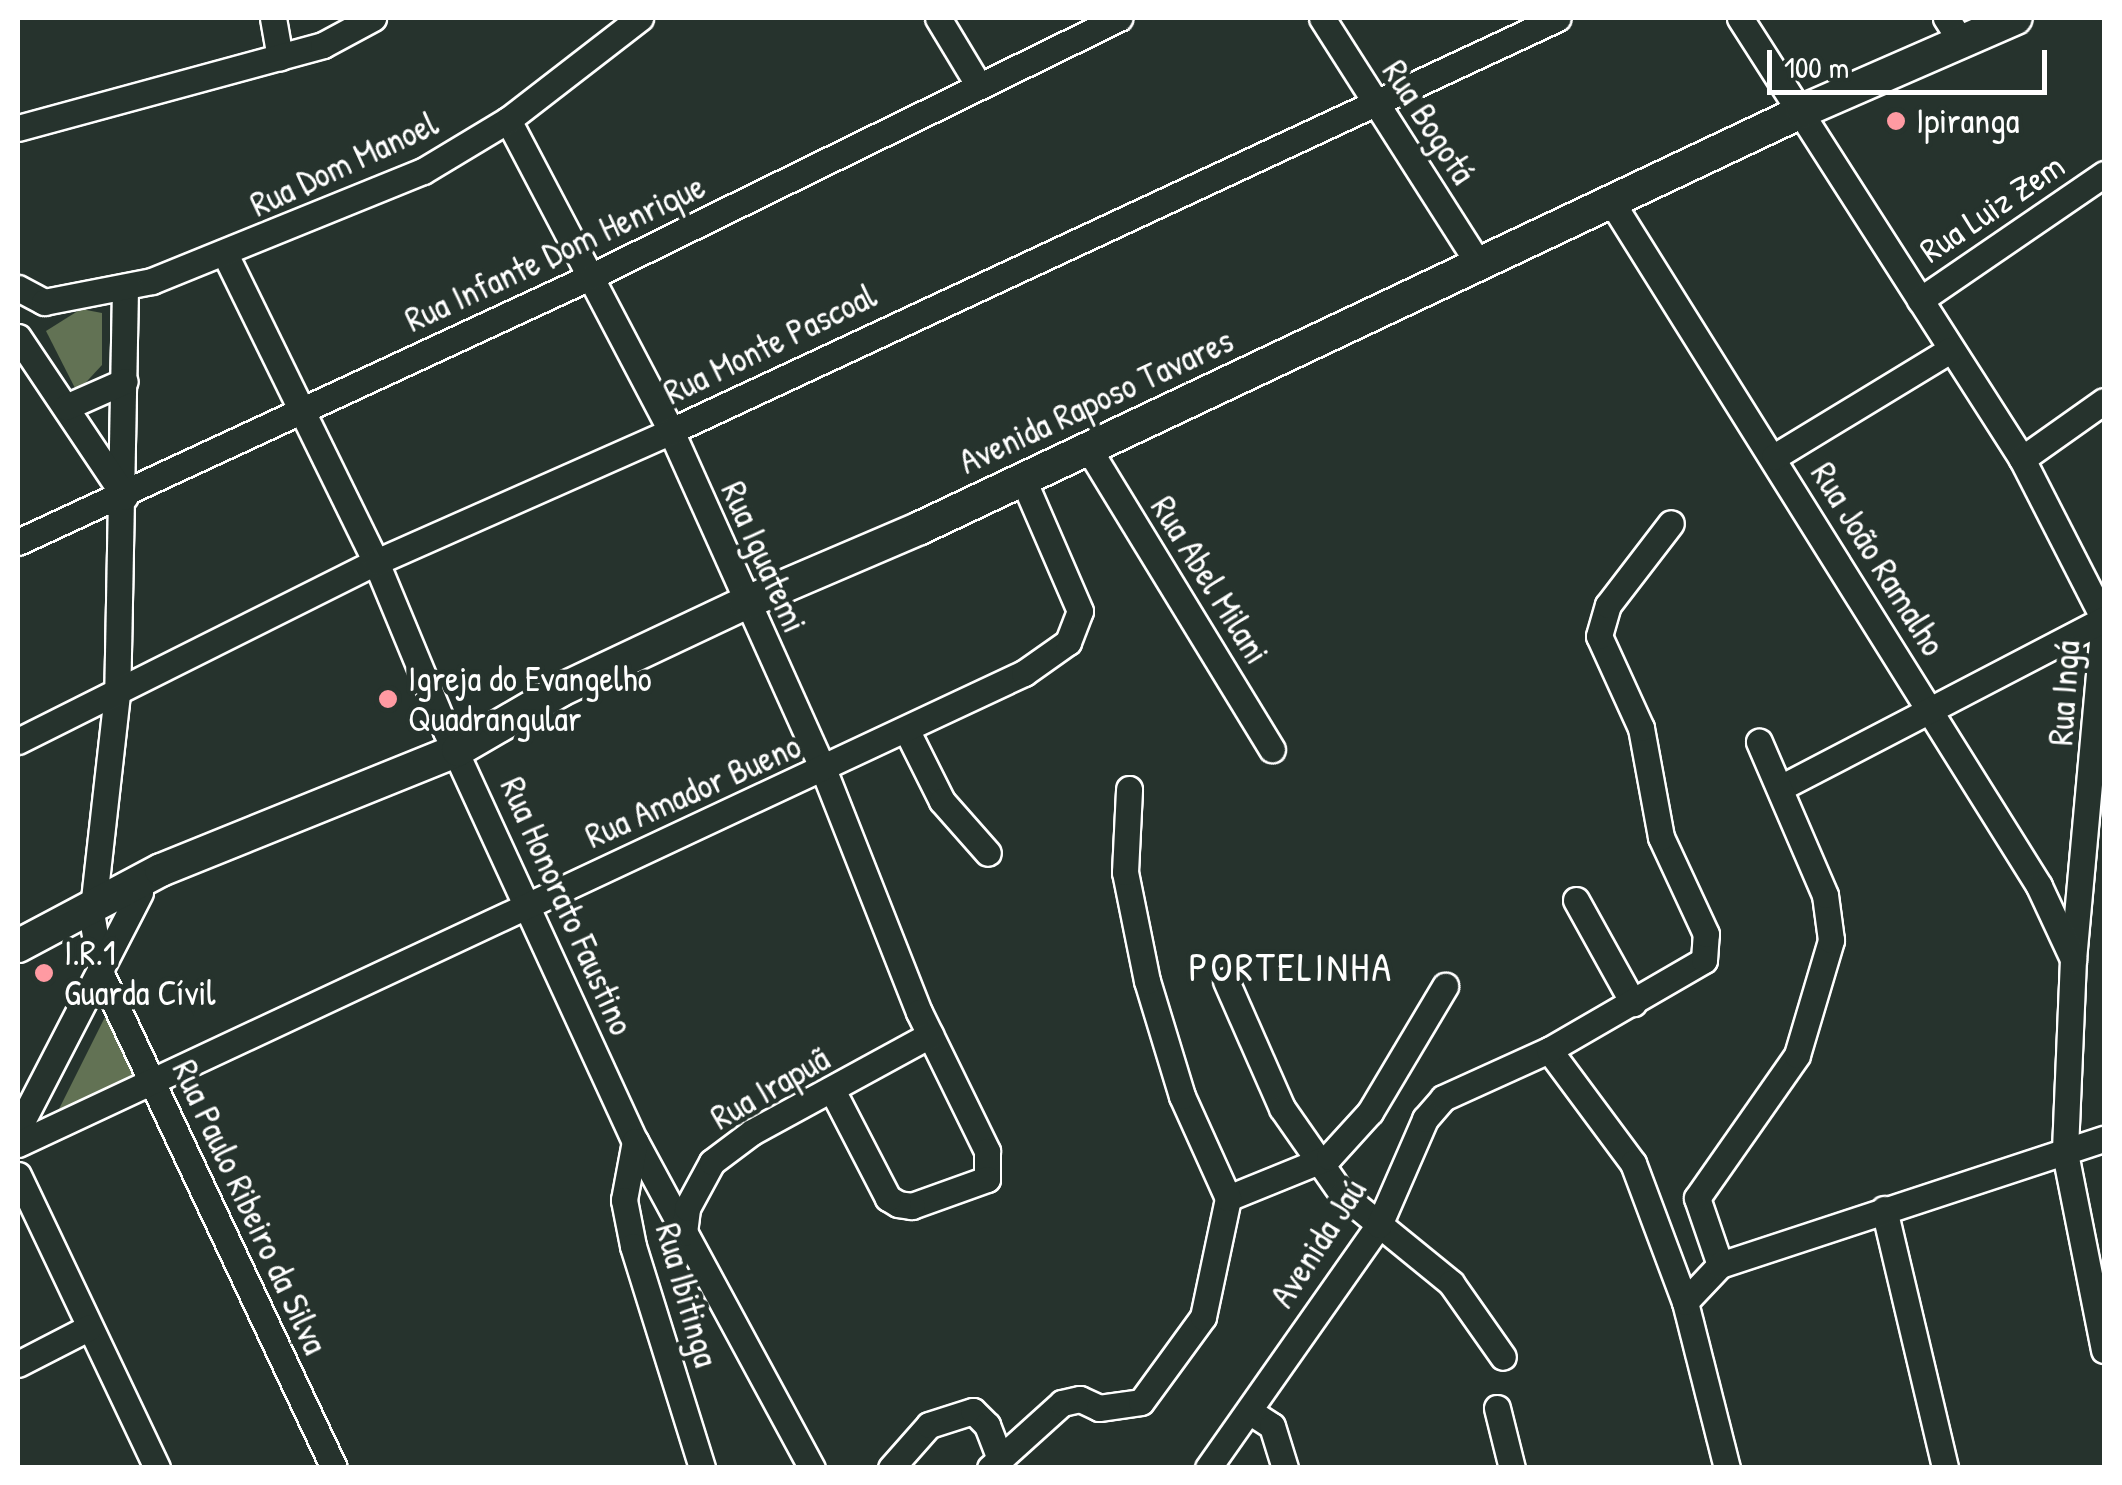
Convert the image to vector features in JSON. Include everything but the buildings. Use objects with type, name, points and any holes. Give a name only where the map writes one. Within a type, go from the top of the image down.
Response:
[{"type":"main road","name":"Avenida Raposo Tavares","points":[[210,854],[376,779],[393,756],[452,741],[524,695],[561,690],[744,603],[1023,479],[1803,111],[1954,29],[2016,18]]},
{"type":"main road","points":[[28,941],[210,854]]},
{"type":"main road","points":[[93,911],[140,893],[210,854]]},
{"type":"street","points":[[273,18],[280,57]]},
{"type":"street","points":[[18,128],[323,44],[373,18]]},
{"type":"street","name":"Rua Dom Manoel","points":[[44,302],[125,289],[226,256],[423,171],[508,120],[640,18]]},
{"type":"street","points":[[938,18],[978,86]]},
{"type":"street","name":"Rua Infante Dom Henrique","points":[[18,542],[126,496],[594,275],[1118,18]]},
{"type":"street","name":"Rua Bogotá","points":[[1322,18],[1480,264]]},
{"type":"street","name":"Rua Monte Pascoal","points":[[18,741],[376,562],[672,431],[1558,18]]},
{"type":"street","name":"Rua Ingá","points":[[1740,18],[2022,459],[2104,619],[2072,959],[2065,1153],[2104,1350]]},
{"type":"street","name":"Rua Iguatemi","points":[[508,120],[594,275],[672,431],[744,603],[824,771],[930,1035],[987,1151],[990,1170],[978,1187],[912,1206],[888,1198],[833,1092]]},
{"type":"street","name":"Rua Luiz Zem","points":[[1920,300],[2104,174]]},
{"type":"street","name":"Rua João Ramalho","points":[[1611,201],[2039,886],[2072,959]]},
{"type":"street","name":"Rua Honorato Faustino","points":[[226,256],[305,409],[376,562],[452,741],[635,1141],[812,1468]]},
{"type":"street","points":[[18,288],[44,302],[23,344],[126,496]]},
{"type":"street","name":"Rua Paulo Ribeiro da Silva","points":[[125,289],[126,496],[117,694],[93,911],[102,976],[334,1468]]},
{"type":"street","points":[[1774,457],[1950,350]]},
{"type":"street","points":[[66,407],[124,381]]},
{"type":"street","points":[[2022,459],[2104,401]]},
{"type":"street","name":"Rua Abel Milani","points":[[1088,448],[1272,749]]},
{"type":"street","name":"Rua Amador Bueno","points":[[18,1144],[528,904],[824,771],[1024,672],[1068,642],[1080,611],[1023,479]]},
{"type":"street","name":"Avenida Jaú","points":[[1208,1468],[1379,1225],[1425,1120],[1443,1098],[1549,1050],[1686,974],[1708,950],[1661,838],[1641,728],[1599,636],[1608,605],[1670,523]]},
{"type":"street","points":[[1780,788],[2104,619]]},
{"type":"street","points":[[906,729],[942,801],[988,853]]},
{"type":"street","points":[[1720,1265],[1697,1198],[1796,1055],[1831,940],[1825,895],[1760,742]]},
{"type":"street","points":[[994,1462],[1062,1403],[1080,1398],[1099,1408],[1141,1402],[1203,1317],[1228,1198],[1182,1096],[1146,981],[1125,872],[1129,789]]},
{"type":"street","points":[[18,1129],[102,976],[140,893]]},
{"type":"street","points":[[1576,900],[1633,1003]]},
{"type":"street","points":[[1226,981],[1282,1108],[1342,1194],[1451,1282],[1503,1357]]},
{"type":"street","points":[[1228,1198],[1318,1160],[1370,1112],[1445,986]]},
{"type":"street","name":"Rua Irapuã","points":[[684,1233],[688,1208],[712,1162],[752,1132],[833,1092],[930,1035]]},
{"type":"street","points":[[1549,1050],[1633,1162],[1692,1293],[1727,1468]]},
{"type":"street","points":[[1692,1293],[1720,1265],[2104,1139]]},
{"type":"street","name":"Rua Ibitinga","points":[[635,1141],[624,1200],[633,1246],[702,1468]]},
{"type":"street","points":[[18,1174],[157,1468]]},
{"type":"street","points":[[1884,1209],[1945,1468]]},
{"type":"street","points":[[18,1364],[88,1328]]},
{"type":"street","points":[[1497,1408],[1512,1468]]},
{"type":"street","points":[[891,1468],[930,1425],[972,1411],[988,1425],[994,1462]]},
{"type":"street","points":[[1249,1411],[1272,1426],[1285,1468]]},
{"type":"green space","points":[[81,309],[102,313],[102,365],[77,392],[46,331]]},
{"type":"green space","points":[[105,1017],[135,1074],[58,1111]]},
{"type":"place","name":"Ipiranga","points":[[1896,121]]},
{"type":"place","name":"Igreja do Evangelho Quadrangular","points":[[388,699]]},
{"type":"place","name":"I.R.1 Guarda Cívil","points":[[44,973]]},
{"type":"district","name":"PORTELINHA","points":[[1291,966]]}]
